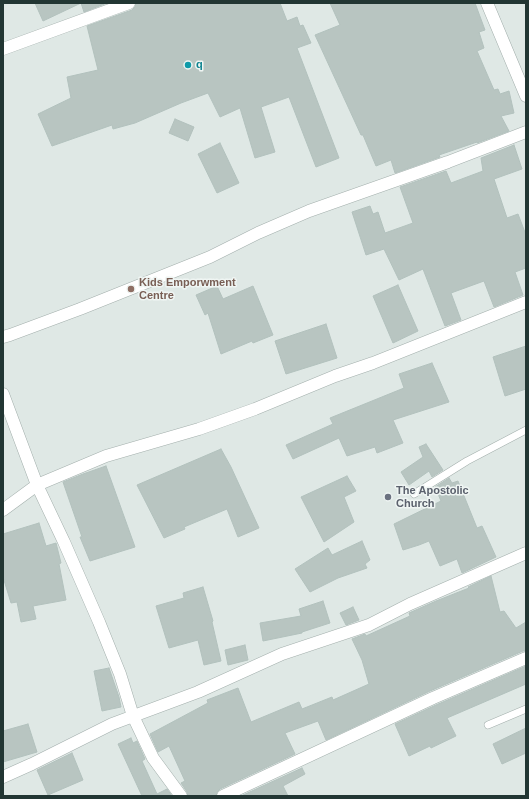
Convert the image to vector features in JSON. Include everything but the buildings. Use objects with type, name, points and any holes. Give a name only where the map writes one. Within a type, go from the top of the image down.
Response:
[{"type":"street","points":[[3,49],[129,3]]},
{"type":"street","points":[[487,3],[525,93]]},
{"type":"street","points":[[3,337],[80,309],[210,257],[258,233],[309,211],[448,162],[526,132]]},
{"type":"street","points":[[3,510],[37,485],[106,456],[199,429],[334,376],[373,363],[526,302]]},
{"type":"street","points":[[3,394],[37,485],[64,542],[120,674],[133,716],[153,758],[181,796]]},
{"type":"street","points":[[3,777],[112,724],[198,692],[282,654],[369,625],[410,604],[526,553]]},
{"type":"street","points":[[223,796],[433,698],[526,658]]},
{"type":"lane","points":[[414,494],[467,461],[526,430]]},
{"type":"lane","points":[[488,725],[526,709]]},
{"type":"place","name":"q","points":[[188,65]]},
{"type":"place","name":"Kids Emporwment Centre","points":[[131,289]]},
{"type":"place","name":"The Apostolic Church","points":[[388,497]]}]
